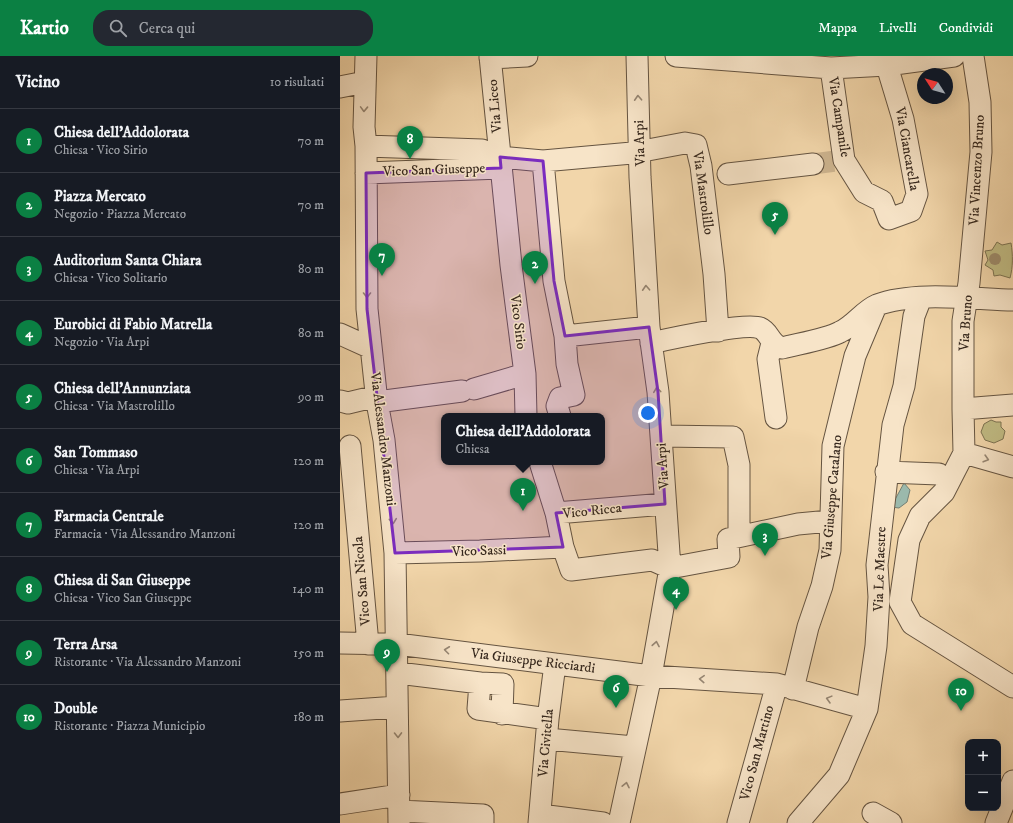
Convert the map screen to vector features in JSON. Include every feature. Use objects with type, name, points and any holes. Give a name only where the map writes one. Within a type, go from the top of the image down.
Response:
[{"type":"street","name":"Via Alessandro Manzoni","points":[[366,56],[364,127],[366,146],[367,309],[377,399],[384,440],[395,553],[399,810]]},
{"type":"street","points":[[490,57],[527,56]]},
{"type":"street","name":"Via Arpi","points":[[619,823],[634,746],[651,676],[670,568],[658,392],[650,335],[640,177],[641,151],[637,56]]},
{"type":"street","points":[[689,57],[832,68],[886,61],[954,56]]},
{"type":"street","name":"Via Vincenzo Bruno","points":[[973,56],[982,124],[981,152],[973,236]]},
{"type":"street","name":"Via Liceo","points":[[490,57],[500,162]]},
{"type":"street","name":"Via Ciancarella","points":[[886,61],[903,119],[917,194],[911,211],[889,220]]},
{"type":"street","name":"Via Campanile","points":[[832,68],[840,161],[864,192],[882,200],[889,220]]},
{"type":"street","points":[[340,86],[365,82]]},
{"type":"street","name":"Via Mastrolillo","points":[[641,151],[685,143],[696,145],[701,166],[716,175],[714,274],[718,331]]},
{"type":"street","name":"Vico San Giuseppe","points":[[366,146],[482,150],[500,162]]},
{"type":"street","points":[[445,149],[445,171]]},
{"type":"street","name":"Vico San Giuseppe","points":[[366,173],[445,171],[500,162],[543,161],[641,151]]},
{"type":"street","points":[[543,161],[554,280],[565,336],[567,364],[574,395],[560,398],[557,406],[559,413]]},
{"type":"street","name":"Vico Sirio","points":[[500,162],[525,374],[526,413]]},
{"type":"street","points":[[716,175],[813,164]]},
{"type":"street","name":"Via Bruno","points":[[964,453],[964,321],[973,236]]},
{"type":"street","points":[[565,336],[650,335],[756,327],[782,348],[840,333],[876,306],[890,302],[921,298],[1013,300]]},
{"type":"street","name":"Via Le Maestre","points":[[798,823],[839,775],[867,709],[876,646],[879,597],[877,565],[886,472],[893,425],[904,386],[914,320],[921,298]]},
{"type":"street","name":"Via Giuseppe Catalano","points":[[785,686],[808,627],[825,572],[830,550],[833,446],[855,356],[876,306]]},
{"type":"street","points":[[340,334],[372,348]]},
{"type":"street","points":[[769,338],[768,358],[776,418]]},
{"type":"street","points":[[340,402],[468,390],[525,374]]},
{"type":"street","points":[[963,409],[1013,405]]},
{"type":"street","points":[[661,436],[733,437],[739,465],[739,528]]},
{"type":"street","points":[[345,447],[384,440]]},
{"type":"street","name":"Vico San Nicola","points":[[345,447],[368,644]]},
{"type":"street","points":[[1012,462],[964,453],[946,475],[944,492],[920,516],[909,540],[900,602],[912,624],[1013,687]]},
{"type":"street","points":[[541,465],[556,513]]},
{"type":"street","points":[[886,472],[946,475]]},
{"type":"street","name":"Vico Ricca","points":[[665,504],[556,513],[563,547],[571,570],[652,560],[670,568]]},
{"type":"street","points":[[670,568],[729,557],[728,539],[798,524],[830,521]]},
{"type":"street","name":"Vico Sassi","points":[[395,553],[563,547]]},
{"type":"street","name":"Via Giuseppe Ricciardi","points":[[340,643],[397,644],[651,676],[785,686],[867,709]]},
{"type":"street","name":"Via Civitella","points":[[539,819],[547,729],[555,664]]},
{"type":"street","points":[[398,673],[480,683],[478,709],[502,714],[547,729],[634,746]]},
{"type":"street","name":"Vico San Martino","points":[[738,823],[785,686]]},
{"type":"street","points":[[340,711],[397,707]]},
{"type":"street","points":[[996,823],[1013,781]]},
{"type":"street","points":[[340,804],[399,810],[483,815],[483,823]]},
{"type":"street","points":[[871,814],[891,823]]},
{"type":"street","points":[[539,819],[603,823]]},
{"type":"highlighted area","points":[[500,157],[543,161],[554,281],[565,336],[649,327],[658,392],[665,504],[556,513],[563,547],[395,553],[367,309],[366,173],[501,168]]},
{"type":"shaded area","points":[[997,242],[1002,245],[1011,243],[1012,270],[1010,278],[1000,275],[994,276],[993,270],[985,265],[988,260],[985,251],[992,250]]},
{"type":"shaded area","points":[[991,420],[1001,422],[1001,427],[1005,431],[1003,439],[994,443],[985,440],[981,432],[984,424]]},
{"type":"shaded area","points":[[904,483],[910,490],[907,502],[899,508],[891,507]]},
{"type":"tunnel","points":[[813,164],[836,161]]},
{"type":"place","name":"Chiesa di San Giuseppe","points":[[410,159]]},
{"type":"place","name":"Chiesa dell'Annunziata","points":[[775,235]]},
{"type":"place","name":"Farmacia Centrale","points":[[382,276]]},
{"type":"place","name":"Piazza Mercato","points":[[535,284]]},
{"type":"place","name":"Chiesa dell'Addolorata","points":[[523,511]]},
{"type":"place","name":"Auditorium Santa Chiara","points":[[765,556]]},
{"type":"place","name":"Eurobici di Fabio Matrella","points":[[676,610]]},
{"type":"place","name":"Terra Arsa","points":[[387,672]]},
{"type":"place","name":"San Tommaso","points":[[616,708]]},
{"type":"place","name":"Double","points":[[961,711]]}]
